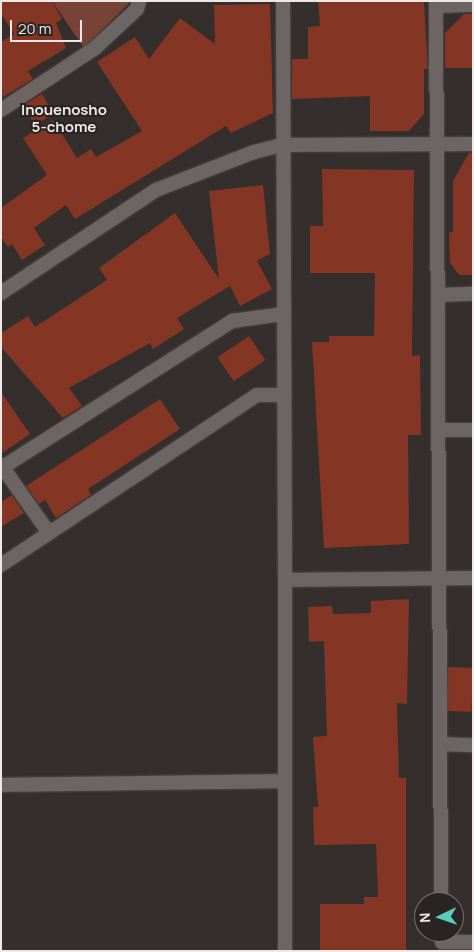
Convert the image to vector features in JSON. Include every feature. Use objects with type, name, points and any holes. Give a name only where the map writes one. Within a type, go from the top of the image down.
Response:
[{"type":"street","points":[[1,110],[95,48],[137,9],[139,1]]},
{"type":"street","points":[[283,1],[285,951]]},
{"type":"street","points":[[441,892],[436,3],[473,5]]},
{"type":"street","points":[[1,293],[156,190],[205,168],[283,145],[473,144]]},
{"type":"street","points":[[438,295],[473,294]]},
{"type":"street","points":[[49,533],[2,466],[232,321],[284,314]]},
{"type":"street","points":[[1,565],[257,396],[284,395]]},
{"type":"street","points":[[438,430],[473,430]]},
{"type":"street","points":[[284,580],[473,578]]},
{"type":"street","points":[[440,744],[473,745]]},
{"type":"street","points":[[1,786],[285,781]]},
{"type":"shaded area","points":[[52,1],[131,1],[84,48]]},
{"type":"building","points":[[1,1],[52,1],[62,19],[56,23],[66,48],[28,71],[33,79],[1,98],[1,42],[14,34],[1,14]]},
{"type":"building","points":[[318,1],[424,1],[428,69],[424,69],[424,114],[409,131],[370,131],[370,96],[292,99],[292,59],[308,59],[308,27],[320,26]]},
{"type":"building","points":[[270,4],[273,113],[231,133],[226,126],[75,219],[66,205],[34,228],[45,245],[22,260],[12,244],[8,247],[1,237],[1,208],[47,175],[23,138],[53,120],[77,158],[91,149],[96,157],[142,131],[97,62],[135,37],[149,59],[180,18],[215,44],[214,5]]},
{"type":"building","points":[[464,14],[473,14],[473,68],[445,68],[445,33]]},
{"type":"building","points":[[42,94],[54,114],[35,125],[23,105]]},
{"type":"building","points":[[469,153],[473,153],[473,275],[459,275],[450,263],[449,232],[453,232],[453,181]]},
{"type":"building","points":[[322,169],[414,170],[412,356],[420,355],[421,435],[408,435],[409,544],[324,548],[312,342],[329,342],[329,336],[374,336],[375,273],[310,273],[310,226],[323,226]]},
{"type":"building","points":[[263,185],[270,254],[257,261],[272,289],[240,306],[230,286],[177,318],[184,329],[153,349],[150,343],[69,388],[82,406],[63,418],[1,347],[1,333],[28,316],[35,327],[107,280],[99,268],[175,213],[219,279],[209,191]]},
{"type":"building","points":[[249,336],[265,360],[234,381],[217,357]]},
{"type":"building","points":[[1,392],[30,434],[1,454]]},
{"type":"building","points":[[160,399],[180,429],[88,489],[91,495],[56,518],[45,500],[39,504],[26,486]]},
{"type":"building","points":[[12,495],[24,513],[1,527],[1,502]]},
{"type":"building","points":[[409,599],[407,704],[397,703],[399,778],[406,778],[406,951],[320,951],[320,904],[364,904],[364,897],[378,897],[376,844],[314,845],[313,807],[318,807],[313,737],[327,736],[324,641],[309,642],[308,607],[332,606],[333,614],[371,613],[371,601]]},
{"type":"building","points":[[448,667],[473,668],[471,712],[446,711]]},
{"type":"district","name":"Inouenosho 5-chome","points":[[64,118]]}]
